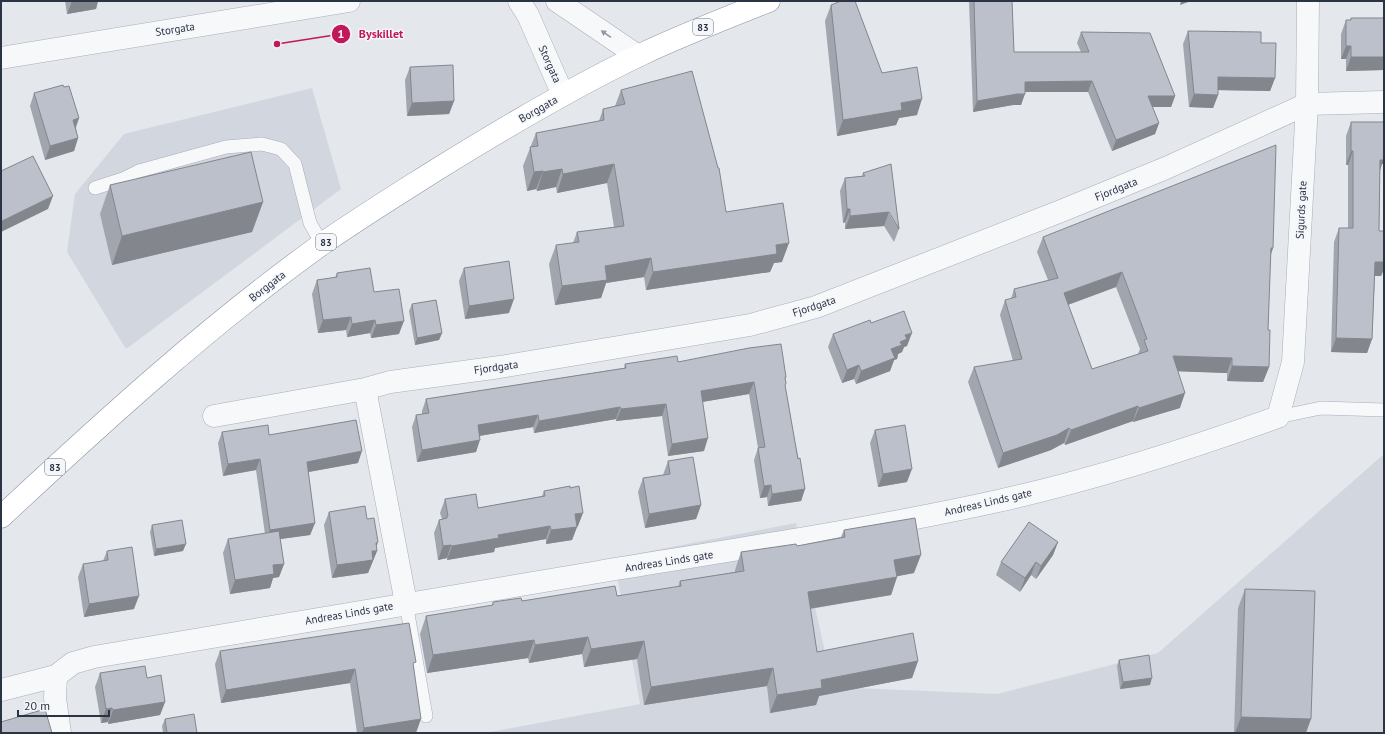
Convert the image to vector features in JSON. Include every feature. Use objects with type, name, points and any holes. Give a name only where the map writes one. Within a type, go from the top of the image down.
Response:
[{"type":"highway","name":"Storgata","points":[[563,95],[638,56],[694,31],[769,1]]},
{"type":"highway","name":"Borggata","points":[[1,517],[109,417],[167,366],[322,244],[369,212],[475,146],[563,95]]},
{"type":"street","name":"Storgata","points":[[1,58],[349,1]]},
{"type":"street","name":"Storgata","points":[[519,1],[528,15],[563,95]]},
{"type":"street","points":[[557,1],[638,56]]},
{"type":"street","name":"Sigurds gate","points":[[1278,417],[1293,362],[1307,104],[1308,1]]},
{"type":"street","name":"Fjordgata","points":[[214,416],[365,389],[390,382],[508,366],[750,325],[816,306],[1061,212],[1145,177],[1307,104],[1384,102]]},
{"type":"street","points":[[365,389],[406,603]]},
{"type":"street","name":"Andreas Linds gate","points":[[1,690],[56,676],[73,662],[94,657],[406,603],[850,531],[1001,501],[1128,467],[1226,436],[1278,417]]},
{"type":"street","points":[[56,676],[55,698],[60,733]]},
{"type":"lane","points":[[96,188],[140,171],[226,147],[262,144],[282,149],[295,164],[310,223],[322,244]]},
{"type":"lane","points":[[1278,417],[1321,408],[1384,410]]},
{"type":"lane","points":[[406,603],[426,716]]},
{"type":"shaded area","points":[[312,88],[341,189],[126,349],[67,252],[75,194],[124,134]]},
{"type":"shaded area","points":[[1384,454],[1384,733],[485,733],[640,704],[614,558],[796,523],[833,687],[997,694],[1158,653]]},
{"type":"building","points":[[841,1],[855,1],[882,73],[917,67],[922,99],[901,103],[902,110],[843,120],[831,5]]},
{"type":"building","points":[[974,1],[1012,1],[1014,52],[1089,52],[1081,32],[1150,33],[1175,96],[1148,96],[1159,123],[1116,140],[1092,81],[1025,82],[1025,94],[977,101]]},
{"type":"building","points":[[1351,18],[1384,18],[1384,57],[1351,57],[1351,46],[1346,46],[1346,20],[1351,20]]},
{"type":"building","points":[[1188,31],[1261,32],[1261,43],[1276,43],[1275,78],[1218,77],[1218,95],[1194,94]]},
{"type":"building","points":[[453,65],[454,101],[412,103],[410,67]]},
{"type":"building","points":[[692,71],[719,168],[726,212],[783,203],[789,243],[776,245],[777,254],[653,272],[651,258],[605,266],[607,280],[562,286],[556,245],[579,242],[577,232],[624,226],[614,164],[563,174],[562,169],[534,172],[530,147],[538,146],[536,133],[604,120],[603,109],[625,104],[621,90]]},
{"type":"building","points":[[63,85],[64,87],[69,86],[79,118],[73,120],[78,138],[50,146],[34,93]]},
{"type":"building","points":[[1351,122],[1384,122],[1384,160],[1380,160],[1379,231],[1384,231],[1384,262],[1375,262],[1372,339],[1336,338],[1339,228],[1353,228],[1353,151],[1351,151]]},
{"type":"building","points":[[1276,145],[1273,248],[1271,248],[1268,330],[1270,330],[1269,367],[1232,366],[1232,358],[1173,356],[1185,393],[1139,408],[1138,406],[1071,430],[1069,428],[1057,435],[1003,453],[974,367],[1022,359],[1005,300],[1016,297],[1014,289],[1058,278],[1043,237]],"holes":[[[1122,272],[1147,339],[1144,340],[1148,351],[1092,369],[1064,293]]]},
{"type":"building","points":[[251,152],[263,202],[122,236],[110,185]]},
{"type":"building","points":[[33,156],[53,196],[2,221],[1,171]]},
{"type":"building","points":[[891,164],[899,229],[889,212],[850,216],[850,209],[847,209],[845,178],[865,176],[863,173]]},
{"type":"building","points":[[509,261],[514,299],[469,306],[464,268]]},
{"type":"building","points":[[370,268],[374,292],[399,289],[404,321],[376,325],[375,320],[352,324],[351,317],[323,320],[317,280],[337,277],[337,273]]},
{"type":"building","points":[[436,300],[442,333],[417,338],[412,304]]},
{"type":"building","points":[[904,311],[912,333],[905,335],[907,339],[900,342],[902,345],[891,349],[895,358],[861,371],[859,365],[847,370],[833,334],[870,320],[871,323]]},
{"type":"building","points":[[781,344],[786,377],[785,385],[798,459],[800,458],[805,489],[772,494],[771,485],[764,486],[758,448],[765,447],[754,382],[701,391],[708,438],[672,444],[666,404],[621,409],[620,407],[539,421],[538,415],[478,425],[480,440],[422,450],[416,415],[429,413],[426,399],[626,368],[625,364],[677,356],[678,362],[749,348]]},
{"type":"building","points":[[356,420],[362,451],[307,462],[315,523],[270,530],[260,459],[228,464],[222,432],[268,425],[269,435]]},
{"type":"building","points":[[905,425],[912,469],[883,474],[875,430]]},
{"type":"building","points":[[693,457],[701,505],[649,514],[643,478],[670,474],[668,461]]},
{"type":"building","points":[[570,486],[570,488],[579,486],[583,513],[575,514],[577,527],[551,530],[550,526],[498,535],[499,538],[452,546],[443,546],[439,520],[447,518],[448,516],[445,499],[476,494],[478,508],[545,496],[544,491]]},
{"type":"building","points":[[365,506],[367,519],[374,518],[378,542],[376,543],[377,551],[372,551],[373,560],[337,565],[329,512]]},
{"type":"building","points":[[915,518],[921,555],[894,560],[897,577],[808,592],[817,652],[913,633],[918,661],[821,680],[822,688],[777,695],[773,668],[651,687],[644,641],[591,649],[588,637],[535,645],[534,640],[433,655],[426,616],[493,605],[493,602],[521,598],[522,601],[615,586],[617,596],[681,586],[680,581],[744,571],[741,552],[796,544],[797,546],[845,537],[844,530]]},
{"type":"building","points":[[182,520],[186,544],[156,549],[152,525]]},
{"type":"building","points":[[1029,522],[1058,542],[1041,566],[1036,562],[1025,578],[1001,562]]},
{"type":"building","points":[[279,531],[284,564],[273,565],[274,574],[235,580],[228,539]]},
{"type":"building","points":[[132,547],[139,596],[89,604],[83,564],[108,560],[107,551]]},
{"type":"building","points":[[1245,589],[1315,591],[1311,719],[1241,717]]},
{"type":"building","points":[[409,623],[416,662],[413,663],[421,719],[364,728],[355,669],[226,690],[220,651]]},
{"type":"building","points":[[1149,655],[1152,678],[1123,682],[1119,660]]},
{"type":"building","points":[[145,666],[147,678],[161,675],[165,702],[113,710],[112,708],[106,709],[100,673]]},
{"type":"building","points":[[45,709],[52,733],[1,733],[1,722]]},
{"type":"building","points":[[194,714],[197,733],[167,733],[165,719]]},
{"type":"place","name":"Byskillet","points":[[277,44]]}]
